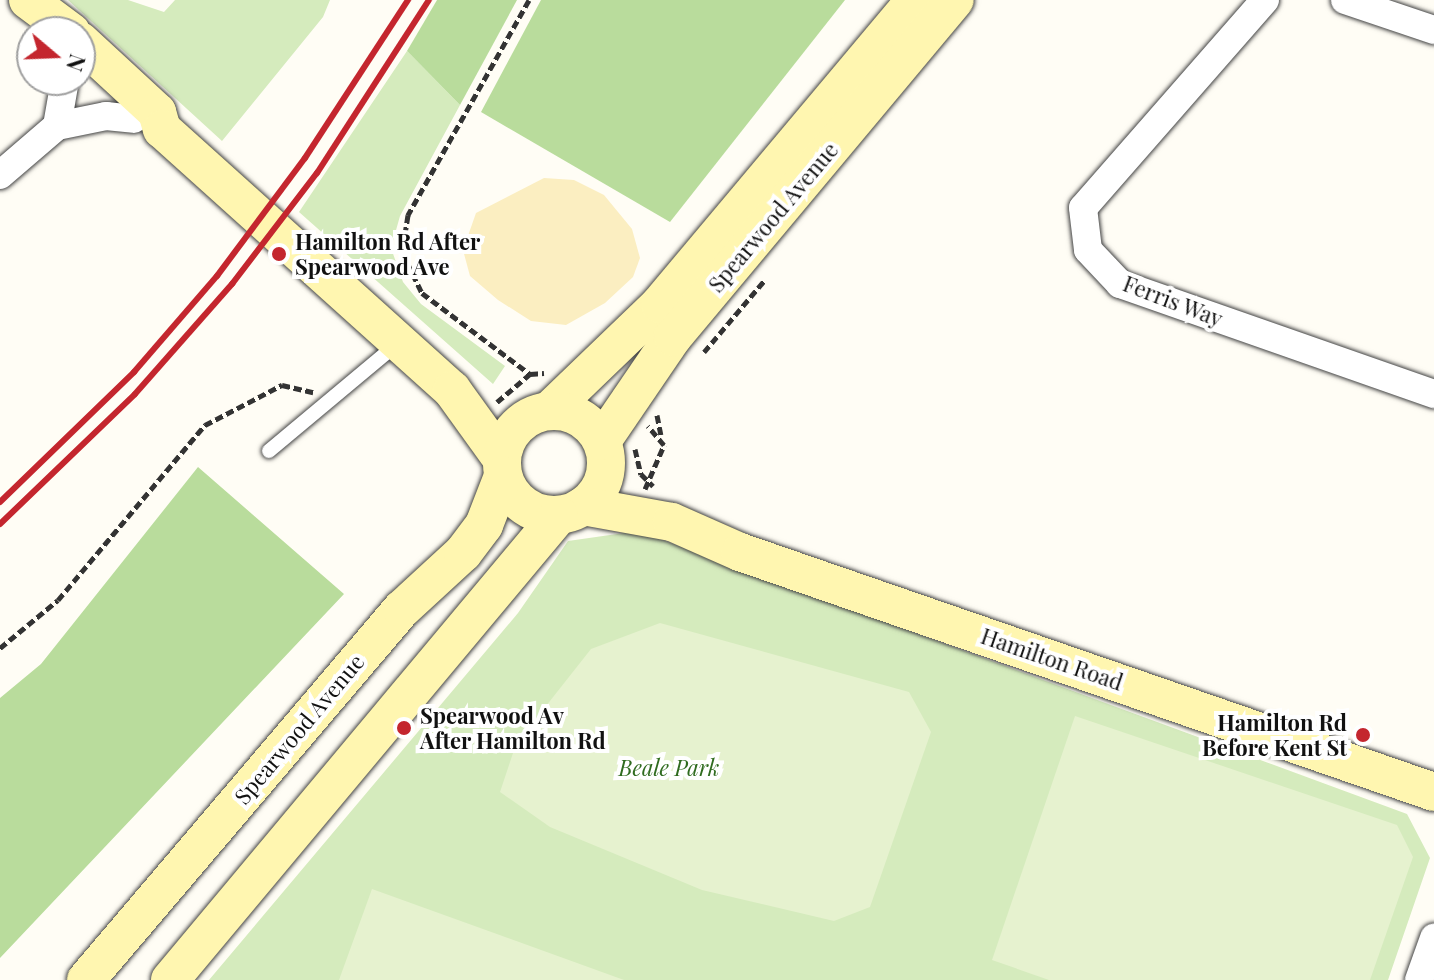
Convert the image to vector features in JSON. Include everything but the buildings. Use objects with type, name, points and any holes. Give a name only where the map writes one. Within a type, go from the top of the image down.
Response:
[{"type":"main road","points":[[28,0],[50,16]]},
{"type":"main road","name":"Spearwood Avenue","points":[[536,416],[660,304],[915,0]]},
{"type":"main road","name":"Spearwood Avenue","points":[[604,451],[673,337],[955,0]]},
{"type":"main road","points":[[96,56],[157,112],[148,124]]},
{"type":"main road","points":[[96,83],[400,341],[452,390],[502,467],[518,501],[530,510],[571,511]]},
{"type":"main road","points":[[170,980],[571,511],[596,494],[604,451],[581,418],[536,416],[452,390]]},
{"type":"main road","points":[[502,467],[536,416]]},
{"type":"main road","name":"Hamilton Road","points":[[604,451],[672,522]]},
{"type":"main road","name":"Spearwood Avenue","points":[[86,980],[402,609],[463,553],[484,525],[502,467]]},
{"type":"main road","name":"Hamilton Road","points":[[571,511],[672,522],[740,552],[1434,792]]},
{"type":"street","name":"Ferris Way","points":[[1265,0],[1083,208],[1088,250],[1120,284],[1434,394]]},
{"type":"street","points":[[1345,0],[1434,30]]},
{"type":"street","points":[[57,126],[62,96]]},
{"type":"street","points":[[0,175],[57,126],[106,116],[148,124]]},
{"type":"street","points":[[1419,980],[1434,938]]},
{"type":"lane","points":[[269,451],[400,341]]},
{"type":"path","points":[[529,0],[408,215],[402,252],[422,293],[530,374]]},
{"type":"path","points":[[0,648],[58,600],[205,425],[282,385],[334,397]]},
{"type":"path","points":[[642,494],[664,445],[661,435],[643,422]]},
{"type":"green space","points":[[68,0],[128,0],[164,12],[175,0],[330,0],[323,17],[222,141],[96,26],[96,16],[85,16]]},
{"type":"green space","points":[[437,0],[517,0],[460,105],[407,51]]},
{"type":"green space","points":[[541,0],[845,0],[670,222],[481,112]]},
{"type":"green space","points":[[407,51],[460,105],[400,216],[391,248],[403,282],[421,304],[505,366],[493,384],[299,212]]},
{"type":"green space","points":[[198,467],[344,594],[0,958],[0,698],[41,664]]},
{"type":"green space","name":"Beale Park","points":[[638,531],[1407,814],[1430,858],[1388,980],[209,980],[518,613],[568,541]]},
{"type":"green space","points":[[660,623],[909,692],[931,732],[870,907],[834,921],[702,890],[550,827],[500,792],[516,744],[591,649]]},
{"type":"green space","points":[[1075,716],[1397,825],[1413,857],[1370,980],[1049,980],[992,960]]},
{"type":"green space","points":[[372,889],[624,980],[339,980]]},
{"type":"sand","points":[[544,178],[574,180],[604,195],[632,229],[640,258],[633,277],[605,303],[566,325],[531,321],[498,300],[470,276],[463,250],[476,213]]},
{"type":"railway","points":[[0,502],[134,372],[217,276],[305,158],[408,0]]},
{"type":"railway","points":[[0,524],[135,394],[232,284],[317,173],[429,0]]},
{"type":"place","name":"Hamilton Rd After Spearwood Ave","points":[[279,254]]},
{"type":"place","name":"Spearwood Av After Hamilton Rd","points":[[404,728]]},
{"type":"place","name":"Hamilton Rd Before Kent St","points":[[1363,735]]}]
